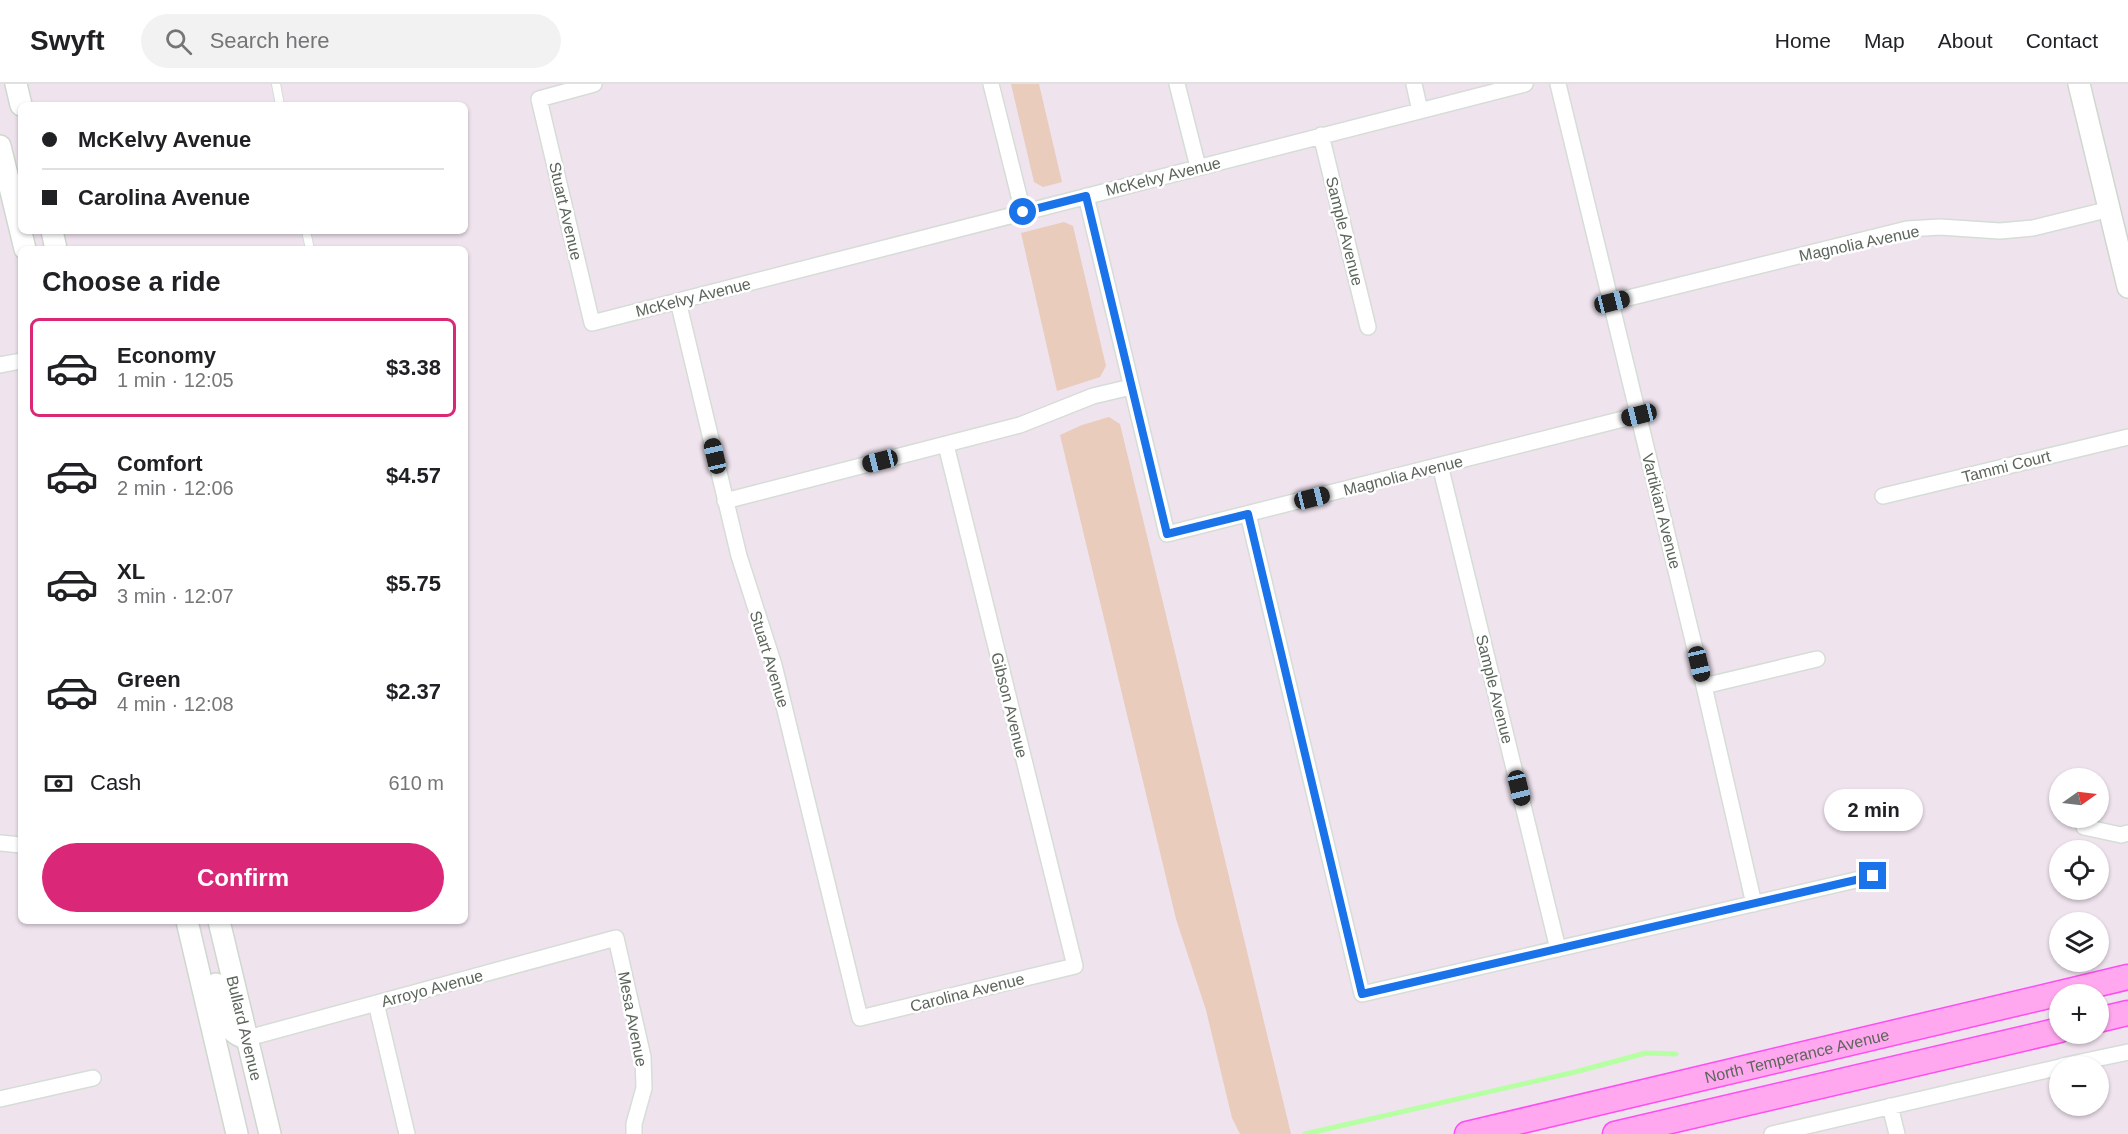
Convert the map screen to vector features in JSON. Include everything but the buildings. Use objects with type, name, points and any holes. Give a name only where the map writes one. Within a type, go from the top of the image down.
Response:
[{"type":"main road","points":[[16,84],[20,102]]},
{"type":"main road","points":[[2079,84],[2128,287]]},
{"type":"main road","points":[[0,146],[18,220]]},
{"type":"main road","name":"Bullard Avenue","points":[[220,924],[270,1134]]},
{"type":"main road","points":[[189,931],[212,966],[224,1012],[232,1032],[248,1038]]},
{"type":"main road","name":"Bullard Avenue","points":[[189,931],[237,1134]]},
{"type":"main road","name":"North Temperance Avenue","points":[[1467,1134],[2128,977]]},
{"type":"main road","points":[[2109,1017],[2128,1013]]},
{"type":"main road","points":[[1616,1134],[2049,1033]]},
{"type":"street","name":"Stuart Avenue","points":[[592,323],[539,99],[594,84]]},
{"type":"street","points":[[991,84],[1023,212]]},
{"type":"street","points":[[1177,84],[1198,167]]},
{"type":"street","points":[[1414,84],[1420,111]]},
{"type":"street","name":"McKelvy Avenue","points":[[592,323],[1525,84]]},
{"type":"street","name":"Vartikian Avenue","points":[[1558,84],[1704,686],[1754,904]]},
{"type":"street","name":"Sample Avenue","points":[[1321,135],[1368,327]]},
{"type":"street","points":[[726,501],[1020,425],[1093,396],[1131,387],[1086,196]]},
{"type":"street","name":"Magnolia Avenue","points":[[1612,302],[1907,229],[1940,227],[2000,231],[2033,228],[2110,208]]},
{"type":"street","name":"Stuart Avenue","points":[[678,301],[739,556],[779,684],[860,1018]]},
{"type":"street","points":[[0,365],[18,362]]},
{"type":"street","name":"Magnolia Avenue","points":[[1131,387],[1167,534],[1639,415]]},
{"type":"street","name":"Tammi Court","points":[[1883,496],[2128,437]]},
{"type":"street","name":"Gibson Avenue","points":[[946,445],[1075,966]]},
{"type":"street","name":"Sample Avenue","points":[[1440,465],[1558,949]]},
{"type":"street","points":[[1248,514],[1362,994],[1873,876]]},
{"type":"street","points":[[1704,686],[1817,659]]},
{"type":"street","points":[[2089,828],[2121,835],[2128,833]]},
{"type":"street","points":[[0,843],[18,845]]},
{"type":"street","name":"Arroyo Avenue","points":[[248,1038],[616,939]]},
{"type":"street","name":"Mesa Avenue","points":[[616,939],[643,1057],[644,1088],[634,1124],[634,1134]]},
{"type":"street","name":"Carolina Avenue","points":[[860,1018],[1075,966]]},
{"type":"street","points":[[375,1003],[407,1134]]},
{"type":"street","points":[[2109,1056],[2128,1052]]},
{"type":"street","points":[[1772,1134],[2049,1070]]},
{"type":"street","points":[[0,1099],[93,1078]]},
{"type":"street","points":[[1890,1106],[1897,1134]]},
{"type":"lane","points":[[276,84],[279,102]]},
{"type":"shaded area","points":[[1011,84],[1039,84],[1062,182],[1043,187],[1034,182]]},
{"type":"shaded area","points":[[1064,222],[1073,226],[1106,366],[1100,377],[1057,391],[1021,233]]},
{"type":"shaded area","points":[[1109,417],[1120,424],[1291,1134],[1240,1134],[1232,1118],[1206,1010],[1176,919],[1060,435],[1082,425]]},
{"type":"waterway","points":[[1305,1134],[1575,1072],[1646,1053],[1676,1054]]},
{"type":"route","points":[[1023,212],[1086,196],[1167,534],[1248,514],[1362,994],[1873,876]]}]
